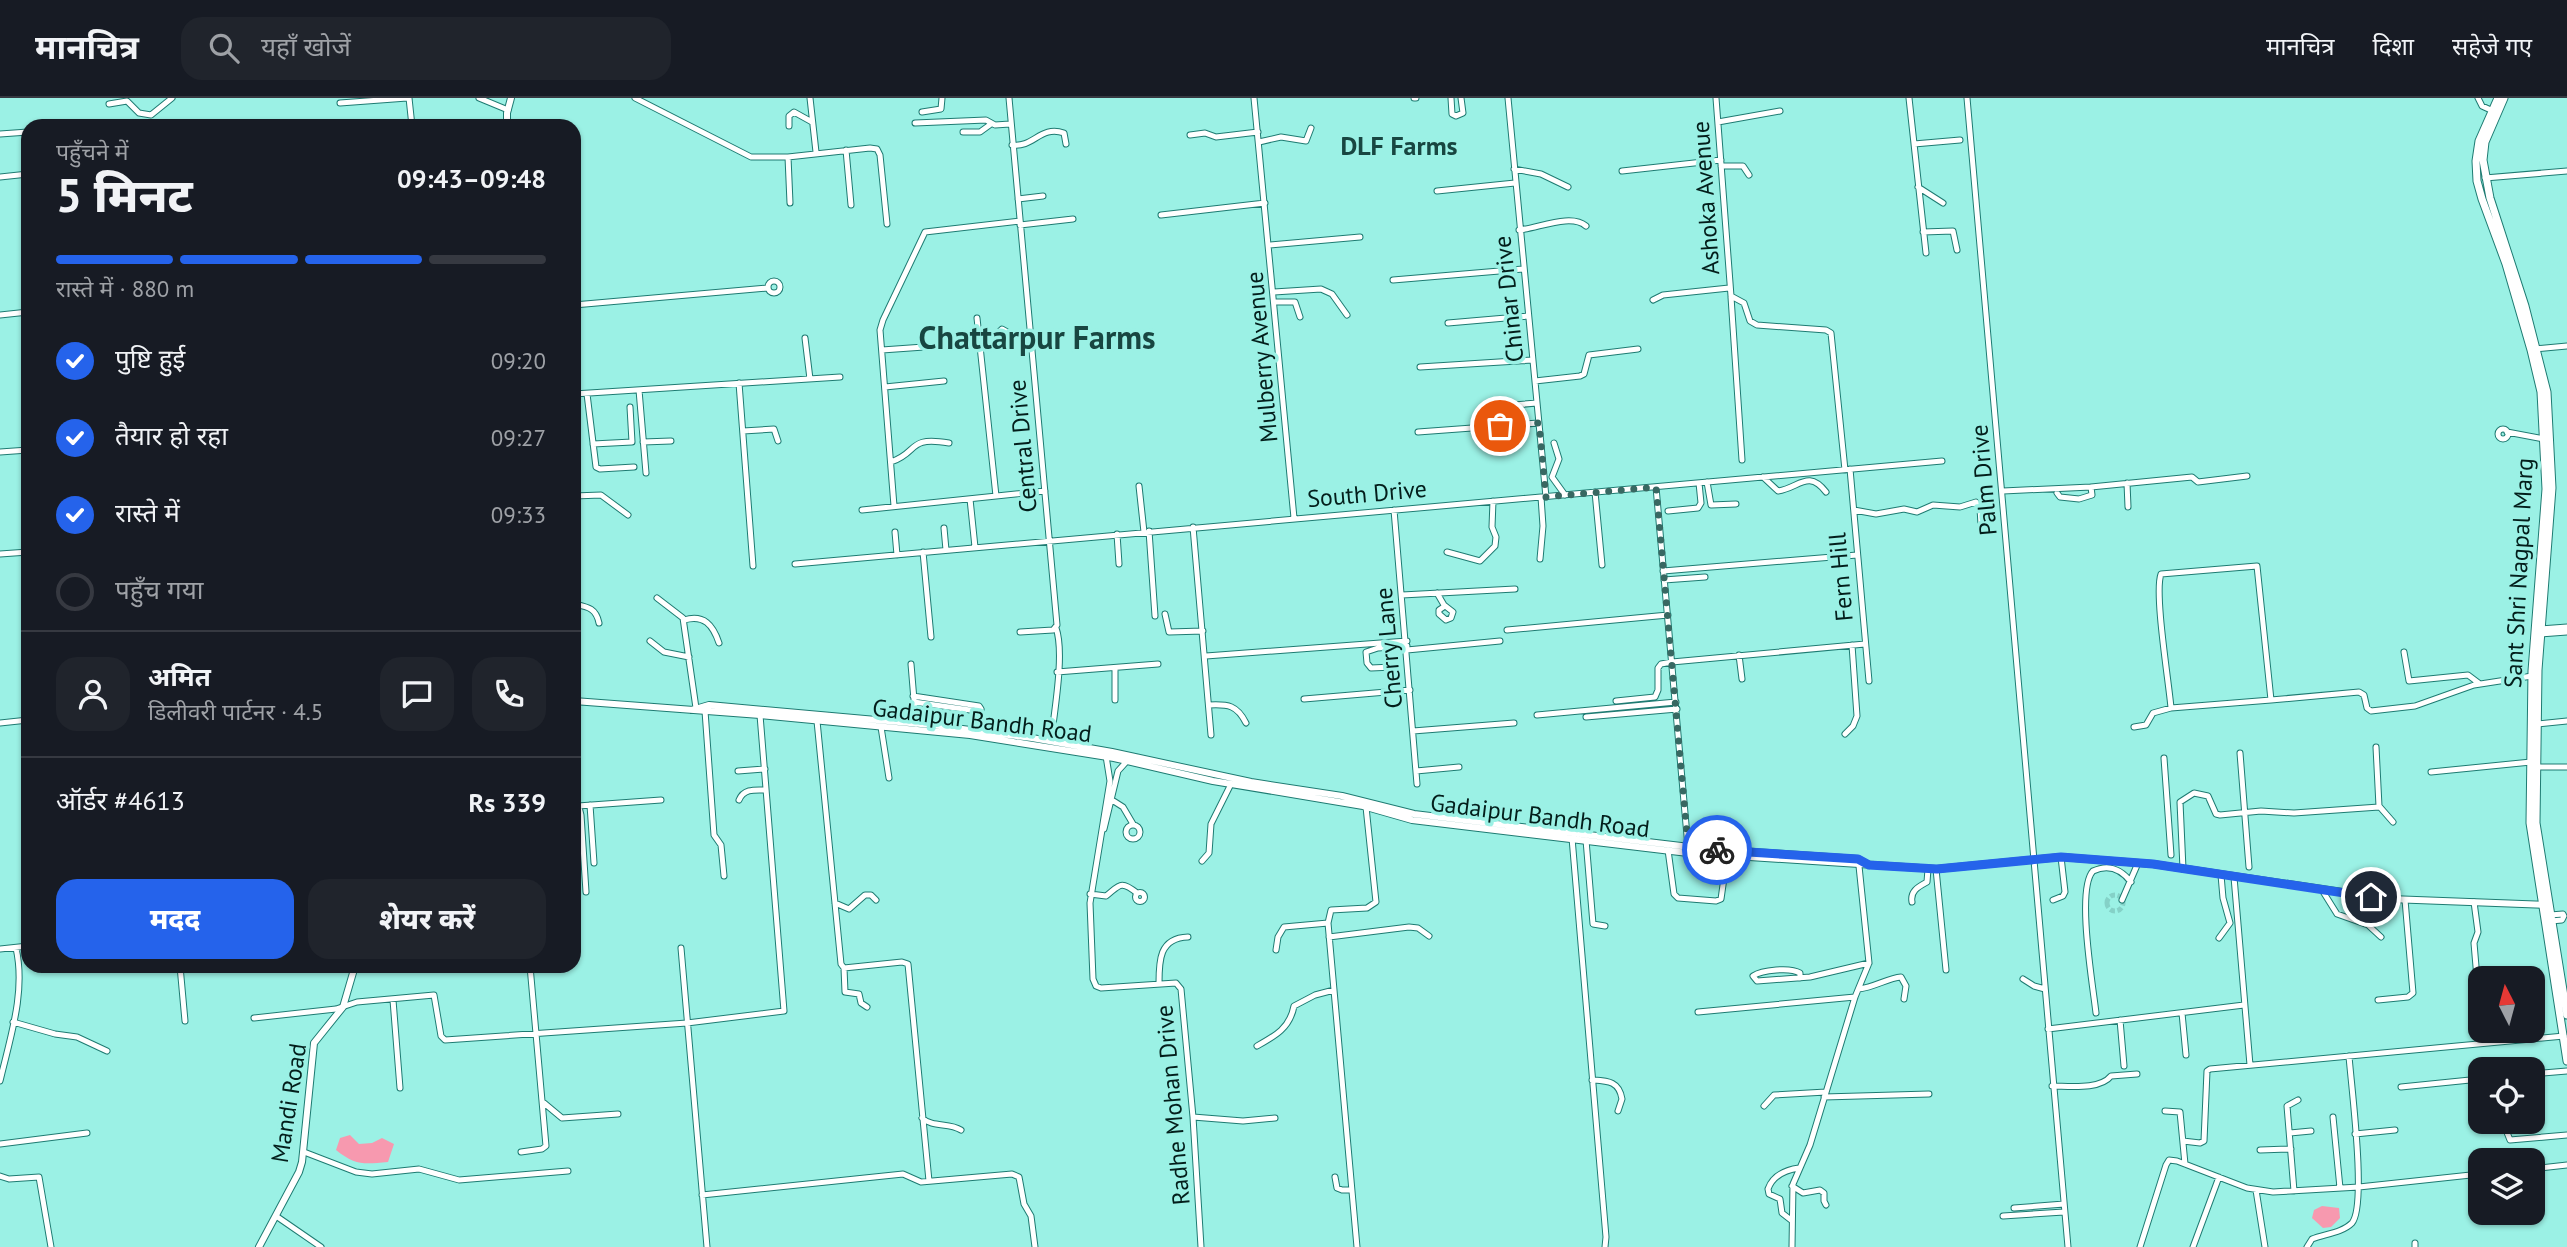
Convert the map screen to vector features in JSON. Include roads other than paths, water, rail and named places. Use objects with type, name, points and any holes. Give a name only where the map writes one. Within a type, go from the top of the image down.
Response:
[{"type":"main road","name":"Sant Shri Nagpal Marg","points":[[2498,98],[2485,142],[2485,178],[2547,391],[2552,488],[2540,631],[2538,724],[2530,833],[2545,905],[2567,1061]]},
{"type":"main road","name":"Sant Shri Nagpal Marg","points":[[2504,98],[2479,141],[2476,161],[2477,181],[2534,349],[2541,392],[2546,489],[2532,676],[2534,765]]},
{"type":"main road","name":"Sant Shri Nagpal Marg","points":[[2545,905],[2550,918],[2567,1015]]},
{"type":"street","points":[[109,104],[127,101],[139,113],[151,114],[172,98]]},
{"type":"street","points":[[340,103],[408,98],[410,119]]},
{"type":"street","points":[[479,98],[508,110]]},
{"type":"street","points":[[507,119],[511,98]]},
{"type":"street","points":[[635,98],[747,155],[788,157],[816,152],[870,148],[878,150],[887,224]]},
{"type":"street","points":[[810,98],[816,152]]},
{"type":"street","points":[[922,112],[941,109],[942,98]]},
{"type":"street","name":"Central Drive","points":[[1009,98],[1058,635],[1051,741]]},
{"type":"street","name":"Mulberry Avenue","points":[[1254,98],[1294,518]]},
{"type":"street","points":[[1451,98],[1452,114],[1456,116],[1463,113],[1461,98]]},
{"type":"street","name":"Chinar Drive","points":[[1508,98],[1539,423],[1543,497],[1540,559]]},
{"type":"street","name":"Ashoka Avenue","points":[[1716,98],[1731,297]]},
{"type":"street","points":[[1909,98],[1926,253]]},
{"type":"street","name":"Palm Drive","points":[[1967,98],[2067,1247]]},
{"type":"street","points":[[2478,98],[2482,106],[2495,112]]},
{"type":"street","points":[[1718,122],[1780,111]]},
{"type":"street","points":[[789,125],[790,114],[794,112],[812,122]]},
{"type":"street","points":[[915,124],[986,120],[991,124]]},
{"type":"street","points":[[963,132],[980,132],[991,124],[1010,124]]},
{"type":"street","points":[[1259,142],[1281,136],[1306,141],[1311,128]]},
{"type":"street","points":[[1013,145],[1024,145],[1038,134],[1060,131],[1064,133],[1066,144]]},
{"type":"street","points":[[0,134],[21,132]]},
{"type":"street","points":[[1190,135],[1208,134],[1216,137],[1258,132]]},
{"type":"street","points":[[1914,144],[1960,140]]},
{"type":"street","points":[[846,150],[851,205]]},
{"type":"street","points":[[788,157],[790,203]]},
{"type":"street","points":[[1622,171],[1721,163],[1743,166],[1749,175]]},
{"type":"street","points":[[1514,169],[1541,174],[1568,187]]},
{"type":"street","points":[[2485,178],[2567,171]]},
{"type":"street","points":[[0,177],[21,175]]},
{"type":"street","points":[[1437,191],[1515,183]]},
{"type":"street","points":[[1918,187],[1943,203]]},
{"type":"street","points":[[1018,199],[1043,196]]},
{"type":"street","points":[[1161,215],[1265,203]]},
{"type":"street","points":[[894,506],[880,326],[925,232],[1073,219]]},
{"type":"street","points":[[1519,230],[1539,228],[1567,220],[1580,221],[1586,226]]},
{"type":"street","points":[[1923,232],[1953,231],[1957,250]]},
{"type":"street","points":[[1269,246],[1360,237]]},
{"type":"street","points":[[1393,280],[1523,269]]},
{"type":"street","points":[[581,304],[768,288]]},
{"type":"street","points":[[1653,300],[1663,295],[1729,288]]},
{"type":"street","points":[[1273,292],[1321,289],[1332,294],[1347,315]]},
{"type":"street","points":[[1731,297],[1742,460]]},
{"type":"street","name":"Fern Hill","points":[[1731,297],[1744,303],[1750,321],[1756,326],[1826,330],[1831,333],[1854,510],[1869,681]]},
{"type":"street","points":[[1275,302],[1295,302],[1300,317]]},
{"type":"street","points":[[0,315],[21,313]]},
{"type":"street","points":[[1448,323],[1528,317]]},
{"type":"street","points":[[977,318],[996,496]]},
{"type":"street","points":[[999,341],[999,332],[1002,329],[1011,334],[1030,332]]},
{"type":"street","points":[[805,338],[810,379]]},
{"type":"street","points":[[882,350],[980,343]]},
{"type":"street","points":[[2534,349],[2567,346]]},
{"type":"street","points":[[1535,380],[1580,376],[1584,374],[1589,355],[1639,349]]},
{"type":"street","points":[[1420,367],[1532,360]]},
{"type":"street","points":[[581,394],[840,377]]},
{"type":"street","points":[[885,387],[944,381]]},
{"type":"street","points":[[739,383],[753,566]]},
{"type":"street","points":[[639,390],[646,472]]},
{"type":"street","points":[[587,394],[595,463],[600,469],[634,467]]},
{"type":"street","points":[[1502,406],[1537,403]]},
{"type":"street","points":[[593,444],[632,442],[630,407]]},
{"type":"street","points":[[1418,432],[1539,423]]},
{"type":"street","points":[[743,431],[775,429],[778,441]]},
{"type":"street","points":[[2507,432],[2544,439]]},
{"type":"street","points":[[891,462],[923,440],[948,443]]},
{"type":"street","points":[[643,442],[671,441]]},
{"type":"street","points":[[1554,443],[1559,459],[1552,477],[1566,495]]},
{"type":"street","points":[[0,452],[21,450]]},
{"type":"street","name":"South Drive","points":[[795,564],[1942,461]]},
{"type":"street","points":[[1763,477],[1780,491],[1800,482],[1816,481],[1826,492]]},
{"type":"street","points":[[2003,491],[2192,477],[2198,482],[2247,477]]},
{"type":"street","points":[[1707,482],[1711,505],[1736,505]]},
{"type":"street","points":[[1668,511],[1698,508],[1701,503],[1699,483]]},
{"type":"street","points":[[2127,483],[2128,507]]},
{"type":"street","points":[[1139,485],[1155,616]]},
{"type":"street","points":[[2057,493],[2060,497],[2090,498],[2091,486]]},
{"type":"street","points":[[1656,487],[1688,846]]},
{"type":"street","points":[[862,510],[1045,491]]},
{"type":"street","points":[[1595,492],[1602,565]]},
{"type":"street","points":[[581,496],[601,495],[628,515]]},
{"type":"street","points":[[970,499],[975,547]]},
{"type":"street","points":[[1447,552],[1480,561],[1493,550],[1496,540],[1492,527],[1493,501]]},
{"type":"street","points":[[1854,510],[1876,514],[1903,509],[1917,512],[1933,505],[1960,507],[1977,502],[1981,525]]},
{"type":"street","name":"Cherry Lane","points":[[1394,510],[1417,784]]},
{"type":"street","points":[[1194,527],[1211,736]]},
{"type":"street","points":[[944,528],[946,550]]},
{"type":"street","points":[[895,533],[897,555]]},
{"type":"street","points":[[1116,534],[1119,564]]},
{"type":"street","points":[[0,554],[21,552]]},
{"type":"street","points":[[923,552],[931,637]]},
{"type":"street","points":[[1663,571],[1857,555]]},
{"type":"street","points":[[2171,708],[2160,577],[2164,573],[2240,566],[2256,565],[2260,570],[2271,700]]},
{"type":"street","points":[[1664,580],[1706,577]]},
{"type":"street","points":[[1402,595],[1515,589]]},
{"type":"street","points":[[1437,593],[1445,606]]},
{"type":"street","points":[[657,598],[680,613],[684,620],[694,709],[709,705],[981,731],[1051,741],[1251,782],[1342,796],[1418,814],[1688,846],[1858,859],[1869,865]]},
{"type":"street","points":[[581,606],[593,609],[599,623]]},
{"type":"street","points":[[1166,614],[1169,632],[1203,631]]},
{"type":"street","points":[[1507,630],[1668,615]]},
{"type":"street","points":[[684,620],[695,617],[708,622],[719,643]]},
{"type":"street","points":[[1020,632],[1056,628]]},
{"type":"street","points":[[2540,631],[2567,629]]},
{"type":"street","points":[[1393,667],[1371,668],[1367,663],[1366,652],[1378,648],[1500,640]]},
{"type":"street","points":[[650,641],[663,652],[689,657]]},
{"type":"street","points":[[1616,701],[1658,695],[1658,668],[1661,664],[1865,644]]},
{"type":"street","points":[[1845,734],[1853,726],[1857,716],[1852,645]]},
{"type":"street","points":[[1206,656],[1407,646]]},
{"type":"street","points":[[2404,652],[2409,681],[2468,675],[2480,684]]},
{"type":"street","points":[[1739,655],[1742,679]]},
{"type":"street","points":[[911,664],[916,724]]},
{"type":"street","points":[[1057,672],[1158,664]]},
{"type":"street","points":[[1115,668],[1115,700]]},
{"type":"street","points":[[2134,727],[2146,725],[2153,713],[2171,708],[2359,692],[2364,695],[2367,708],[2371,710],[2414,706],[2480,684],[2532,676]]},
{"type":"street","points":[[1304,699],[1410,690]]},
{"type":"street","points":[[914,699],[979,706],[981,731]]},
{"type":"street","name":"Gadaipur Bandh Road","points":[[581,701],[694,709],[970,735],[1106,756],[1231,784],[1365,807],[1412,820],[1727,857],[1928,869],[2061,857],[2138,863],[2405,900],[2545,905]]},
{"type":"street","points":[[1209,705],[1234,706],[1247,723]]},
{"type":"street","points":[[1538,715],[1677,705]]},
{"type":"street","points":[[1586,717],[1677,705]]},
{"type":"street","points":[[705,711],[714,835],[721,845],[723,876]]},
{"type":"street","points":[[254,1018],[343,1007],[357,1002],[435,995],[441,1036],[445,1040],[687,1023],[783,1011],[785,1009],[760,715]]},
{"type":"street","points":[[0,723],[21,721]]},
{"type":"street","points":[[817,721],[845,992],[859,994],[861,1003],[867,1007]]},
{"type":"street","points":[[2538,724],[2567,721]]},
{"type":"street","points":[[1413,731],[1514,723]]},
{"type":"street","points":[[881,727],[889,778]]},
{"type":"street","points":[[2376,747],[2379,807],[2393,822]]},
{"type":"street","points":[[2240,753],[2249,867]]},
{"type":"street","name":"Radhe Mohan Drive","points":[[1106,756],[1110,781],[1090,894],[1093,979],[1096,986],[1109,988],[1176,983],[1181,989],[1201,1247]]},
{"type":"street","points":[[2164,758],[2171,855]]},
{"type":"street","points":[[1100,835],[1118,771],[1127,761]]},
{"type":"street","points":[[2431,772],[2534,765],[2567,767]]},
{"type":"street","points":[[1416,771],[1459,767]]},
{"type":"street","points":[[738,771],[765,769]]},
{"type":"street","points":[[1202,861],[1209,853],[1211,824],[1215,813],[1231,784]]},
{"type":"street","points":[[739,800],[743,793],[748,791],[766,790]]},
{"type":"street","points":[[2167,803],[2180,802],[2189,794],[2203,793],[2208,796],[2216,814],[2224,815],[2265,811],[2294,814],[2379,807]]},
{"type":"street","points":[[581,805],[661,800]]},
{"type":"street","points":[[1112,800],[1123,807],[1133,824]]},
{"type":"street","points":[[2180,802],[2182,869]]},
{"type":"street","points":[[590,805],[594,863]]},
{"type":"street","points":[[1357,1247],[1328,923],[1331,910],[1367,908],[1376,902],[1365,807]]},
{"type":"street","points":[[1572,838],[1605,1247]]},
{"type":"street","points":[[1586,841],[1593,924],[1605,926]]},
{"type":"street","points":[[581,848],[586,892]]},
{"type":"street","points":[[1668,850],[1674,894],[1678,898],[1721,899],[1727,857]]},
{"type":"street","points":[[2053,900],[2063,896],[2065,892],[2061,857]]},
{"type":"street","points":[[2122,900],[2138,863]]},
{"type":"street","points":[[1792,1247],[1792,1186],[1810,1144],[1855,997],[1869,963],[1859,866]]},
{"type":"street","points":[[2096,1013],[2087,932],[2087,880],[2093,871],[2109,868],[2121,871],[2131,881]]},
{"type":"street","points":[[1912,902],[1916,888],[1927,882],[1928,869]]},
{"type":"street","points":[[1937,869],[1946,970]]},
{"type":"street","points":[[2219,938],[2230,923],[2221,875]]},
{"type":"street","points":[[2234,877],[2250,1065]]},
{"type":"street","points":[[1090,894],[1105,896],[1121,885],[1128,886],[1137,893]]},
{"type":"street","points":[[2322,890],[2337,914],[2368,925],[2381,937]]},
{"type":"street","points":[[835,903],[849,909],[864,895],[871,895],[876,900]]},
{"type":"street","points":[[2378,1000],[2409,997],[2413,993],[2405,900]]},
{"type":"street","points":[[2474,902],[2478,932],[2474,943],[2475,966]]},
{"type":"street","points":[[2550,918],[2563,914],[2566,917],[2567,907]]},
{"type":"street","points":[[1276,950],[1278,937],[1284,927],[1328,923]]},
{"type":"street","points":[[1329,937],[1409,927],[1419,928],[1429,936]]},
{"type":"street","points":[[1159,983],[1160,954],[1176,940],[1188,937]]},
{"type":"street","points":[[0,949],[21,947]]},
{"type":"street","points":[[0,1081],[20,974],[16,948]]},
{"type":"street","points":[[681,948],[706,1247]]},
{"type":"street","points":[[844,968],[902,962],[908,964],[929,1181]]},
{"type":"street","points":[[1800,978],[1800,973],[1792,970],[1758,972],[1753,976],[1757,982],[1800,978],[1869,963]]},
{"type":"street","points":[[181,973],[185,1020]]},
{"type":"street","name":"Mandi Road","points":[[260,1247],[299,1172],[304,1152],[314,1043],[343,1007],[353,973]]},
{"type":"street","points":[[521,1152],[546,1147],[531,973]]},
{"type":"street","points":[[1859,989],[1874,987],[1901,977],[1906,986],[1904,999]]},
{"type":"street","points":[[2023,979],[2045,989]]},
{"type":"street","points":[[1257,1046],[1283,1029],[1292,1018],[1294,1006],[1315,995],[1334,990]]},
{"type":"street","points":[[1698,1012],[1855,997]]},
{"type":"street","points":[[393,1000],[400,1088]]},
{"type":"street","points":[[2048,1029],[2244,1005]]},
{"type":"street","points":[[2182,1013],[2186,1055]]},
{"type":"street","points":[[2120,1020],[2124,1066]]},
{"type":"street","points":[[13,1022],[77,1037],[107,1051]]},
{"type":"street","points":[[2183,1141],[2204,1141],[2208,1070],[2564,1036]]},
{"type":"street","points":[[2307,1247],[2314,1237],[2332,1233],[2352,1223],[2359,1187],[2349,1056]]},
{"type":"street","points":[[2545,1073],[2567,1071]]},
{"type":"street","points":[[2052,1086],[2106,1082],[2111,1076],[2137,1074]]},
{"type":"street","points":[[1592,1080],[1617,1086],[1622,1099],[1618,1111]]},
{"type":"street","points":[[2401,1087],[2468,1080]]},
{"type":"street","points":[[1765,1106],[1774,1094],[1929,1094]]},
{"type":"street","points":[[2294,1191],[2287,1106],[2298,1100]]},
{"type":"street","points":[[544,1103],[562,1118],[618,1114]]},
{"type":"street","points":[[2165,1111],[2180,1112],[2185,1164]]},
{"type":"street","points":[[1193,1117],[1243,1121],[1275,1118]]},
{"type":"street","points":[[2333,1117],[2340,1188]]},
{"type":"street","points":[[922,1118],[928,1123],[953,1126],[961,1130]]},
{"type":"street","points":[[2355,1134],[2395,1130]]},
{"type":"street","points":[[2290,1133],[2312,1131]]},
{"type":"street","points":[[0,1144],[88,1133]]},
{"type":"street","points":[[2508,1134],[2510,1140],[2567,1135]]},
{"type":"street","points":[[2260,1150],[2291,1149]]},
{"type":"street","points":[[304,1152],[363,1174],[419,1169],[459,1180],[568,1171]]},
{"type":"street","points":[[2140,1247],[2167,1162],[2174,1160],[2256,1190],[2294,1191],[2359,1187],[2468,1175]]},
{"type":"street","points":[[2545,1168],[2567,1165]]},
{"type":"street","points":[[1791,1220],[1782,1213],[1780,1199],[1769,1194],[1768,1189],[1774,1178],[1799,1168]]},
{"type":"street","points":[[702,1195],[903,1174],[919,1181],[1016,1174],[1026,1209],[1031,1216],[1035,1247]]},
{"type":"street","points":[[0,1176],[9,1179],[39,1177],[51,1247]]},
{"type":"street","points":[[1335,1177],[1337,1188],[1351,1190]]},
{"type":"street","points":[[2193,1247],[2219,1177]]},
{"type":"street","points":[[1792,1186],[1803,1193],[1820,1190],[1824,1193],[1826,1205]]},
{"type":"street","points":[[2256,1190],[2265,1247]]},
{"type":"street","points":[[2014,1208],[2064,1208]]},
{"type":"street","points":[[2003,1216],[2064,1208]]},
{"type":"street","points":[[276,1216],[321,1247]]},
{"type":"tunnel","points":[[2115,895],[2121,897],[2123,903],[2121,909],[2115,911],[2109,909],[2107,903],[2109,897],[2115,895]]},
{"type":"district","name":"DLF Farms","points":[[1399,146]]},
{"type":"district","name":"Chattarpur Farms","points":[[1037,338]]}]
